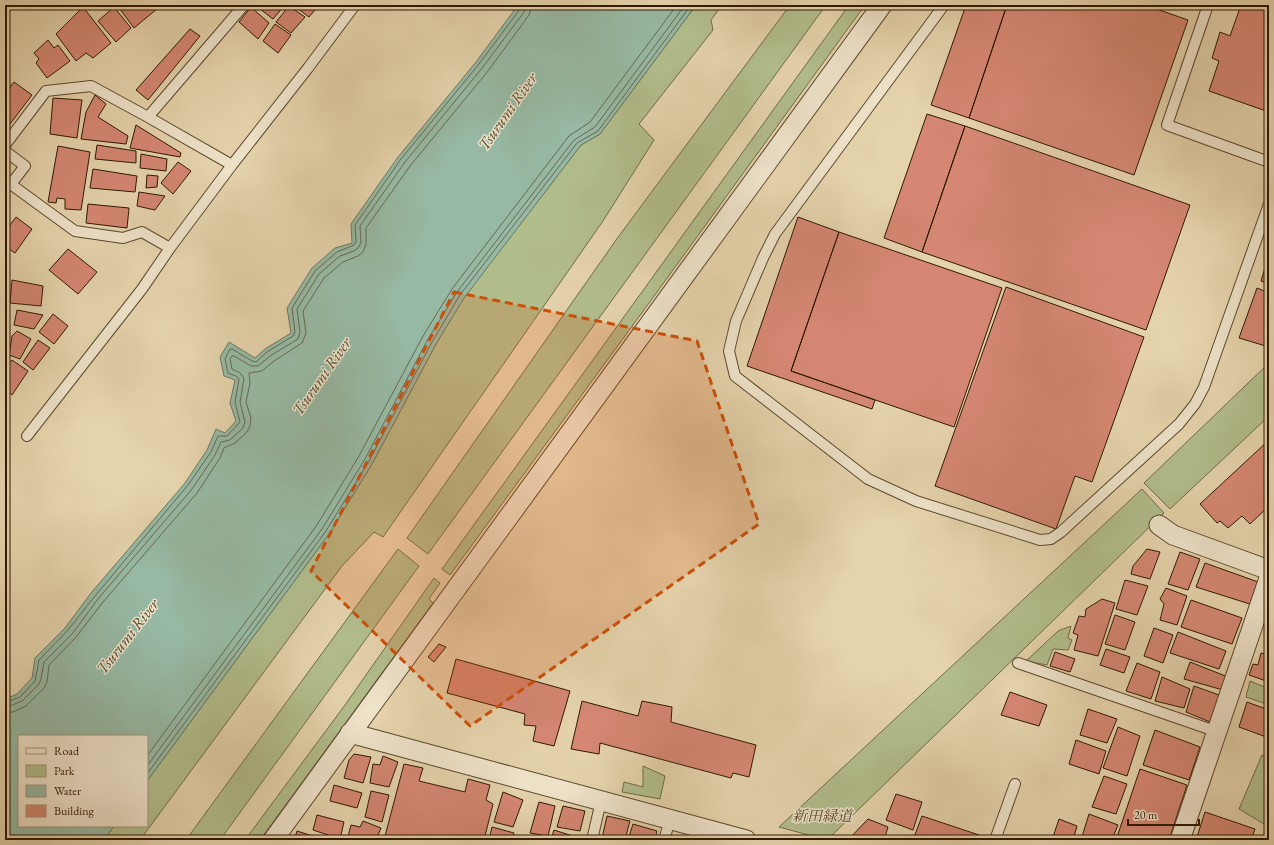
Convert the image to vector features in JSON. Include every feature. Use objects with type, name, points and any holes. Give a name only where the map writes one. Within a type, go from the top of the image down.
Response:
[{"type":"street","points":[[273,840],[882,5]]},
{"type":"street","points":[[1159,525],[1173,535],[1269,570]]},
{"type":"street","points":[[1180,840],[1218,732],[1269,578]]},
{"type":"street","points":[[350,733],[746,840]]},
{"type":"lane","points":[[148,117],[244,5]]},
{"type":"lane","points":[[28,436],[142,289],[170,248],[232,165],[355,5]]},
{"type":"lane","points":[[944,5],[775,234],[736,321],[729,352],[735,376],[868,479],[916,501],[1040,540],[1051,539],[1061,532],[1179,424],[1195,404],[1204,387],[1269,204]]},
{"type":"lane","points":[[1208,5],[1167,126],[1269,162]]},
{"type":"lane","points":[[5,145],[46,91],[91,86],[232,165]]},
{"type":"lane","points":[[5,151],[25,166],[8,182],[75,231],[123,238],[142,232],[170,248]]},
{"type":"lane","points":[[1018,663],[1218,732]]},
{"type":"lane","points":[[995,840],[1015,784]]},
{"type":"lane","points":[[592,840],[601,801]]},
{"type":"lane","points":[[664,840],[670,820]]},
{"type":"highlighted area","points":[[454,292],[697,341],[759,524],[470,726],[311,571]]},
{"type":"green space","points":[[696,5],[722,5],[711,20],[713,30],[639,124],[654,140],[603,221],[383,537],[374,532],[342,566],[140,840],[104,840],[113,827],[148,827],[148,780],[329,534],[372,464],[436,344],[464,297],[581,145],[600,134]]},
{"type":"green space","points":[[790,5],[826,5],[428,554],[407,538],[616,240]]},
{"type":"green space","points":[[849,5],[865,5],[450,575],[442,569]]},
{"type":"green space","points":[[1269,363],[1269,416],[1170,509],[1144,483]]},
{"type":"green space","name":"新田緑道","points":[[1142,489],[1164,513],[827,840],[779,827]]},
{"type":"green space","points":[[398,549],[419,566],[220,840],[186,840]]},
{"type":"green space","points":[[434,578],[440,583],[429,599],[433,603],[260,840],[245,840],[345,705]]},
{"type":"green space","points":[[1071,626],[1068,638],[1072,640],[1068,650],[1053,649],[1047,665],[1026,661],[1058,631]]},
{"type":"green space","points":[[1250,681],[1269,689],[1269,705],[1246,697]]},
{"type":"green space","points":[[1262,755],[1269,758],[1269,827],[1239,809]]},
{"type":"green space","points":[[643,766],[665,776],[660,799],[622,792],[624,782],[643,787]]},
{"type":"water","name":"Tsurumi River","points":[[518,5],[696,5],[600,134],[581,145],[464,298],[436,344],[372,464],[329,534],[148,780],[148,735],[18,735],[18,827],[113,827],[104,840],[5,840],[5,691],[8,698],[17,694],[32,678],[35,658],[65,628],[91,593],[185,483],[207,450],[216,429],[225,433],[236,421],[230,403],[235,380],[224,376],[220,357],[229,342],[255,358],[265,349],[291,333],[287,308],[312,268],[335,248],[352,243],[351,224],[398,157],[476,62]]},
{"type":"building","points":[[117,5],[156,5],[158,8],[134,28]]},
{"type":"building","points":[[255,5],[285,5],[273,19]]},
{"type":"building","points":[[293,5],[319,5],[309,17]]},
{"type":"building","points":[[966,5],[1007,5],[969,118],[931,105]]},
{"type":"building","points":[[1007,5],[1145,5],[1188,20],[1134,175],[969,118]]},
{"type":"building","points":[[1241,5],[1269,5],[1269,112],[1209,91],[1219,61],[1212,58],[1220,32],[1230,36]]},
{"type":"building","points":[[289,6],[305,17],[291,33],[276,22]]},
{"type":"building","points":[[83,7],[111,43],[93,58],[86,53],[76,61],[56,34]]},
{"type":"building","points":[[114,7],[131,28],[116,42],[98,21]]},
{"type":"building","points":[[251,7],[269,23],[258,39],[239,22]]},
{"type":"building","points":[[275,24],[291,35],[278,53],[263,41]]},
{"type":"building","points":[[190,29],[200,36],[148,100],[136,90]]},
{"type":"building","points":[[48,40],[54,48],[58,45],[70,61],[47,78],[36,63],[39,59],[34,53]]},
{"type":"building","points":[[14,82],[32,95],[7,128],[5,126],[5,94]]},
{"type":"building","points":[[95,95],[106,104],[98,117],[128,136],[126,144],[81,139],[86,112]]},
{"type":"building","points":[[53,98],[82,100],[77,138],[50,134]]},
{"type":"building","points":[[927,114],[965,126],[922,252],[884,238]]},
{"type":"building","points":[[136,125],[181,153],[180,157],[130,148]]},
{"type":"building","points":[[965,126],[1190,205],[1146,330],[922,252]]},
{"type":"building","points":[[97,145],[136,151],[136,163],[95,159]]},
{"type":"building","points":[[58,146],[90,152],[81,210],[65,209],[65,199],[57,198],[56,203],[48,202]]},
{"type":"building","points":[[141,154],[167,159],[166,171],[140,168]]},
{"type":"building","points":[[178,162],[191,171],[173,194],[161,183]]},
{"type":"building","points":[[93,169],[137,176],[135,192],[90,188]]},
{"type":"building","points":[[147,175],[158,176],[157,187],[146,188]]},
{"type":"building","points":[[139,192],[165,196],[155,210],[137,206]]},
{"type":"building","points":[[88,204],[129,208],[127,228],[86,223]]},
{"type":"building","points":[[16,217],[32,229],[15,253],[5,246],[5,227],[7,229]]},
{"type":"building","points":[[798,217],[839,232],[791,371],[875,400],[872,409],[747,366]]},
{"type":"building","points":[[839,232],[1002,288],[954,427],[791,371]]},
{"type":"building","points":[[68,249],[97,272],[78,294],[49,270]]},
{"type":"building","points":[[1269,255],[1269,284],[1261,281]]},
{"type":"building","points":[[12,280],[43,286],[41,306],[10,303]]},
{"type":"building","points":[[1006,287],[1144,337],[1092,482],[1075,476],[1056,529],[935,486]]},
{"type":"building","points":[[1257,288],[1269,293],[1269,347],[1239,338]]},
{"type":"building","points":[[17,310],[43,315],[34,329],[14,325]]},
{"type":"building","points":[[53,314],[68,326],[54,344],[39,332]]},
{"type":"building","points":[[17,331],[31,339],[20,359],[9,355],[12,336]]},
{"type":"building","points":[[38,340],[50,348],[33,370],[23,362]]},
{"type":"building","points":[[12,360],[28,371],[12,395],[5,388],[5,369]]},
{"type":"building","points":[[1269,440],[1269,506],[1250,524],[1242,516],[1228,528],[1220,521],[1217,523],[1200,504]]},
{"type":"building","points":[[1147,549],[1160,552],[1150,579],[1131,574],[1133,566]]},
{"type":"building","points":[[1180,552],[1200,559],[1188,590],[1168,584]]},
{"type":"building","points":[[1205,563],[1261,583],[1253,605],[1196,587]]},
{"type":"building","points":[[1125,580],[1148,586],[1137,615],[1116,609]]},
{"type":"building","points":[[1166,588],[1187,596],[1177,625],[1160,620],[1164,604],[1160,599]]},
{"type":"building","points":[[1102,599],[1115,603],[1098,656],[1074,650],[1078,635],[1073,633],[1079,616],[1085,617],[1086,609]]},
{"type":"building","points":[[1191,600],[1242,618],[1232,644],[1181,627]]},
{"type":"building","points":[[1115,615],[1135,622],[1125,650],[1105,644]]},
{"type":"building","points":[[1154,628],[1173,635],[1163,663],[1144,656]]},
{"type":"building","points":[[1178,632],[1226,651],[1219,669],[1170,653]]},
{"type":"building","points":[[439,644],[446,647],[434,662],[428,657]]},
{"type":"building","points":[[1106,649],[1130,657],[1124,673],[1100,665]]},
{"type":"building","points":[[1055,652],[1075,659],[1070,672],[1050,666]]},
{"type":"building","points":[[1261,653],[1269,655],[1269,682],[1249,675],[1253,664],[1258,665]]},
{"type":"building","points":[[456,659],[570,691],[554,746],[533,741],[536,726],[524,725],[525,714],[447,693]]},
{"type":"building","points":[[1190,662],[1228,677],[1223,690],[1184,679]]},
{"type":"building","points":[[1137,663],[1160,672],[1151,699],[1126,691]]},
{"type":"building","points":[[1162,677],[1190,689],[1184,708],[1155,701]]},
{"type":"building","points":[[1194,686],[1219,695],[1210,722],[1186,712]]},
{"type":"building","points":[[1010,692],[1047,705],[1039,726],[1001,715]]},
{"type":"building","points":[[582,701],[638,716],[642,701],[672,707],[671,722],[756,745],[749,777],[733,773],[731,778],[600,743],[599,754],[571,749]]},
{"type":"building","points":[[1247,702],[1269,710],[1269,738],[1239,727]]},
{"type":"building","points":[[1088,709],[1117,719],[1107,743],[1080,735]]},
{"type":"building","points":[[1118,727],[1140,736],[1127,776],[1103,768]]},
{"type":"building","points":[[1155,730],[1200,747],[1189,780],[1143,765]]},
{"type":"building","points":[[1076,740],[1106,751],[1099,774],[1069,764]]},
{"type":"building","points":[[354,754],[371,757],[363,783],[344,778],[349,760]]},
{"type":"building","points":[[383,756],[398,762],[389,787],[370,783],[373,764],[380,765]]},
{"type":"building","points":[[404,764],[423,768],[419,781],[465,792],[468,779],[490,785],[486,800],[493,804],[484,840],[384,840]]},
{"type":"building","points":[[1140,769],[1187,785],[1169,840],[1116,840]]},
{"type":"building","points":[[1104,776],[1127,784],[1116,814],[1092,807]]},
{"type":"building","points":[[334,785],[362,793],[357,808],[330,801]]},
{"type":"building","points":[[371,791],[389,795],[382,822],[365,817]]},
{"type":"building","points":[[503,792],[523,800],[513,827],[494,822]]},
{"type":"building","points":[[896,794],[922,802],[913,830],[886,820]]},
{"type":"building","points":[[539,802],[555,806],[548,836],[530,833]]},
{"type":"building","points":[[563,806],[585,811],[580,831],[557,827]]},
{"type":"building","points":[[1205,812],[1255,829],[1251,840],[1196,840]]},
{"type":"building","points":[[1089,814],[1118,825],[1112,840],[1081,840]]},
{"type":"building","points":[[317,815],[344,822],[340,839],[313,830]]},
{"type":"building","points":[[607,816],[630,821],[625,840],[610,840],[602,838]]},
{"type":"building","points":[[922,816],[985,837],[984,840],[913,840]]},
{"type":"building","points":[[868,819],[888,827],[884,840],[848,840]]},
{"type":"building","points":[[1059,819],[1077,826],[1073,840],[1052,840]]},
{"type":"building","points":[[363,821],[381,828],[376,840],[347,840],[351,825],[360,827]]},
{"type":"building","points":[[633,824],[657,831],[655,840],[628,840]]},
{"type":"building","points":[[492,827],[514,833],[512,840],[489,840]]},
{"type":"building","points":[[554,830],[576,837],[576,840],[551,840]]},
{"type":"building","points":[[297,831],[322,839],[322,840],[294,840]]}]
